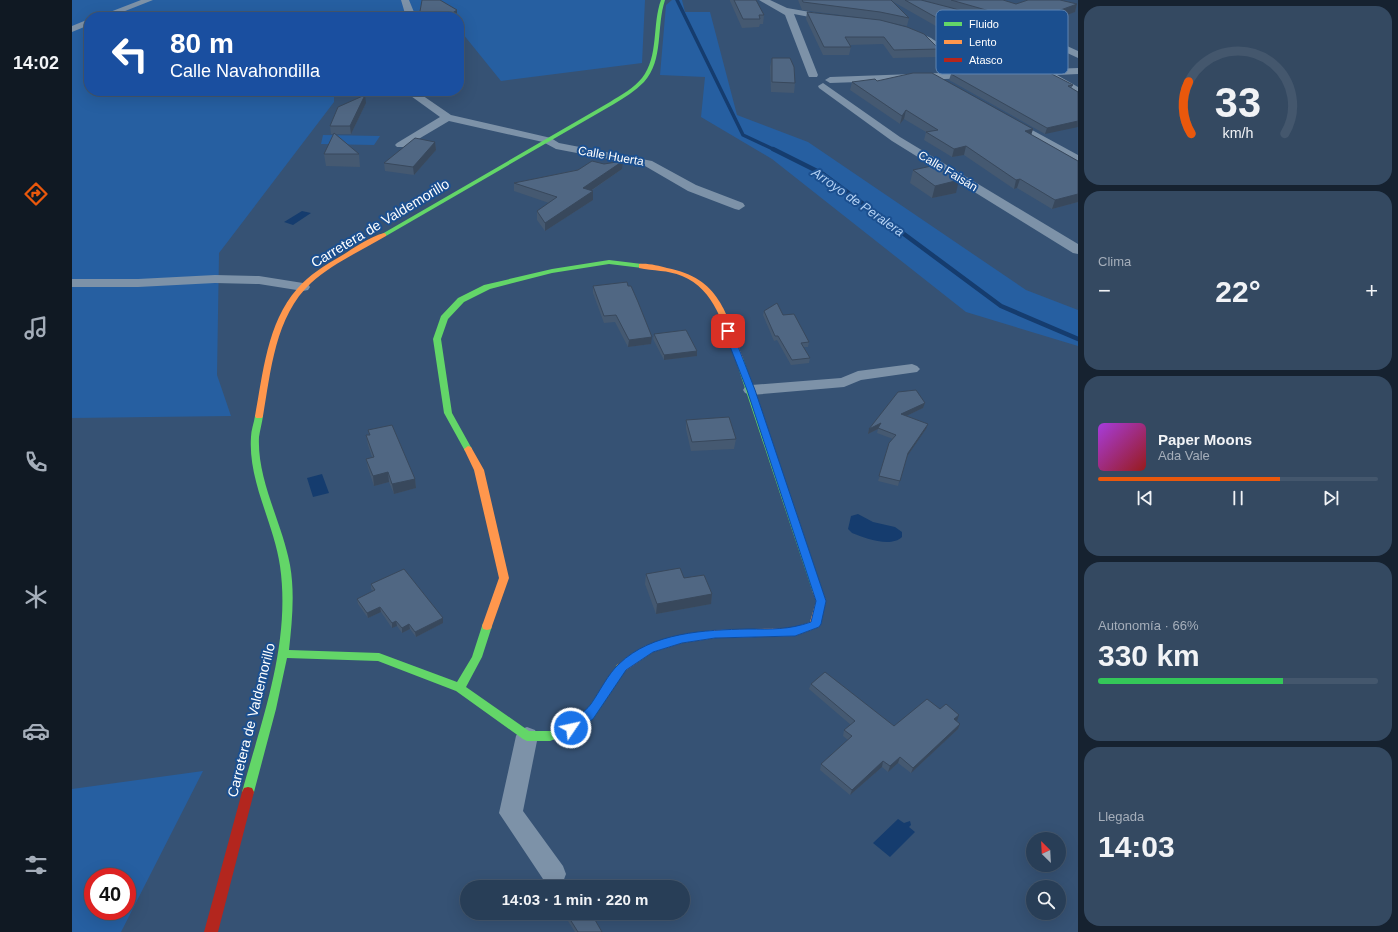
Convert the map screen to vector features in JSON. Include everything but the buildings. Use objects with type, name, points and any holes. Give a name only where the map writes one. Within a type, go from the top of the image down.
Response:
[{"type":"main road","name":"Carretera de Valdemorillo","points":[[211,932],[284,654],[287,600],[285,566],[259,476],[255,439],[268,369],[281,320],[291,301],[303,287],[326,268],[622,96],[639,83],[648,74],[654,54],[659,8],[663,0]]},
{"type":"main road","points":[[284,654],[379,657],[460,688],[527,736],[550,736],[571,728],[589,716],[622,667],[649,649],[682,639],[715,634],[795,632],[815,624],[821,601],[751,390],[717,301],[697,280],[684,274],[630,263],[609,262],[552,271],[487,287],[461,300],[444,318],[437,339],[448,413],[479,470],[504,578],[477,657],[460,688]]},
{"type":"street","points":[[116,12],[150,0]]},
{"type":"street","points":[[405,0],[409,12]]},
{"type":"street","points":[[763,0],[785,10],[836,19]]},
{"type":"street","points":[[785,10],[792,21],[816,81],[983,74]]},
{"type":"street","points":[[792,21],[814,16]]},
{"type":"street","points":[[72,29],[84,24]]},
{"type":"street","points":[[903,30],[928,40],[936,45]]},
{"type":"street","points":[[1068,49],[1078,54]]},
{"type":"street","points":[[1068,71],[1078,70]]},
{"type":"street","points":[[1048,74],[1078,91]]},
{"type":"street","points":[[932,76],[952,88]]},
{"type":"street","name":"Calle Faisán","points":[[816,81],[896,139],[1078,250]]},
{"type":"street","points":[[401,145],[447,117],[416,96]]},
{"type":"street","name":"Calle Huerta","points":[[447,117],[547,140],[556,146],[648,163],[692,188],[740,206]]},
{"type":"street","points":[[1005,118],[1078,160]]},
{"type":"street","points":[[72,283],[138,283],[214,279],[259,280],[303,287]]},
{"type":"street","points":[[751,390],[844,382],[858,376],[912,369]]},
{"type":"street","points":[[527,736],[511,813],[554,874]]},
{"type":"shaded area","points":[[72,0],[645,0],[642,63],[501,81],[464,35],[464,12],[84,12],[84,96],[334,96],[334,102],[219,253],[217,375],[231,416],[72,418]]},
{"type":"shaded area","points":[[672,0],[682,0],[685,12],[710,12],[737,115],[808,142],[1026,290],[1078,310],[1078,346],[966,312],[772,159],[701,117],[705,77],[660,75],[666,5]]},
{"type":"shaded area","points":[[323,135],[380,136],[374,145],[321,144]]},
{"type":"shaded area","points":[[302,211],[311,213],[293,225],[284,222]]},
{"type":"shaded area","points":[[322,474],[329,493],[313,497],[307,478]]},
{"type":"shaded area","points":[[858,514],[873,522],[895,527],[902,532],[902,537],[891,542],[885,542],[852,533],[848,529],[851,516]]},
{"type":"shaded area","points":[[203,771],[136,903],[136,868],[84,868],[84,920],[127,920],[121,932],[72,932],[72,789]]},
{"type":"shaded area","points":[[898,819],[904,823],[910,821],[911,825],[909,827],[915,832],[890,857],[873,843]]},
{"type":"waterway","name":"Arroyo de Peralera","points":[[677,0],[743,135],[775,150]]},
{"type":"waterway","name":"Arroyo de Peralera","points":[[775,150],[823,174],[1001,306],[1078,339]]},
{"type":"traffic: fast","points":[[384,235],[612,103],[637,86],[645,78],[652,64],[656,46],[658,18],[663,0]]},
{"type":"traffic: fast","points":[[468,449],[448,413],[437,339],[444,318],[461,300],[487,287],[552,271],[609,262],[642,266]]},
{"type":"traffic: fast","points":[[739,358],[817,590]]},
{"type":"traffic: fast","points":[[248,792],[278,680],[287,622],[288,594],[282,550],[258,472],[255,436],[259,416]]},
{"type":"traffic: fast","points":[[460,688],[477,657],[487,626]]},
{"type":"traffic: fast","points":[[284,654],[379,657],[460,688],[527,736],[550,736],[571,728],[589,716],[621,668]]},
{"type":"traffic: slow","points":[[259,416],[274,342],[284,314],[291,302],[299,291],[320,272],[384,235]]},
{"type":"traffic: slow","points":[[642,266],[684,274],[696,280],[706,288],[714,298],[726,321],[739,358]]},
{"type":"traffic: slow","points":[[468,449],[479,470],[504,578],[487,626]]},
{"type":"traffic: slow","points":[[621,668],[649,649],[682,639],[715,634],[795,632],[815,624],[821,601],[817,590]]},
{"type":"traffic: jam","points":[[211,932],[248,792]]},
{"type":"route","points":[[571,728],[589,716],[622,667],[649,649],[682,639],[715,634],[795,632],[815,624],[821,601],[751,390],[728,331]]}]
